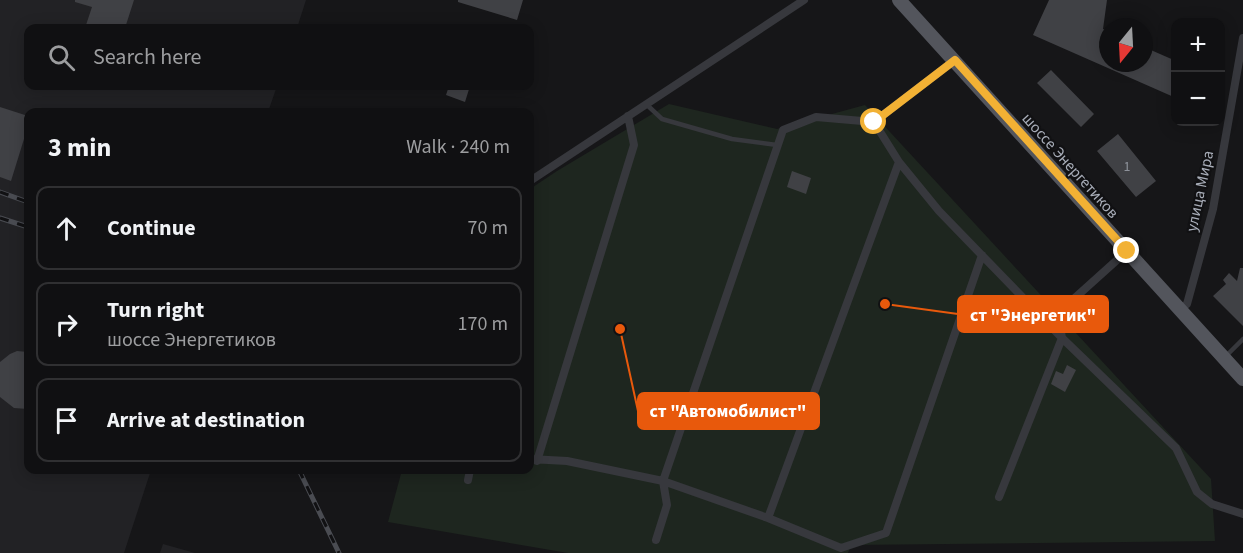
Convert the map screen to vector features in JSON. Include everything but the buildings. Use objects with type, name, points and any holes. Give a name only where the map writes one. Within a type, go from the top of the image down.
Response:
[{"type":"main road","name":"шоссе Энергетиков","points":[[899,0],[1243,379]]},
{"type":"street","points":[[534,178],[804,0]]},
{"type":"street","name":"улица Мира","points":[[1180,309],[1187,304],[1213,210],[1243,38]]},
{"type":"street","points":[[656,540],[667,504],[663,481],[783,130],[816,117],[874,122],[955,60]]},
{"type":"street","points":[[534,457],[634,145],[628,116]]},
{"type":"street","points":[[874,122],[899,162],[939,211],[1062,338],[1176,447],[1197,492],[1212,504],[1243,514]]},
{"type":"street","points":[[768,518],[899,162]]},
{"type":"street","points":[[999,497],[1062,338],[1059,319],[1067,305],[1127,251]]},
{"type":"street","points":[[534,460],[567,461],[663,481],[768,518],[841,548],[886,533],[982,255]]},
{"type":"street","points":[[468,480],[469,474]]},
{"type":"lane","points":[[646,104],[662,119],[732,138],[777,146]]},
{"type":"lane","points":[[1224,358],[1243,339]]},
{"type":"shaded area","points":[[0,0],[306,0],[298,24],[24,24],[24,90],[276,90],[269,108],[24,108],[24,474],[150,474],[124,553],[0,553]]},
{"type":"shaded area","points":[[669,104],[777,129],[865,105],[1211,479],[1215,541],[851,545],[848,553],[568,553],[388,522],[401,474],[534,474],[534,186]]},
{"type":"shaded area","points":[[163,544],[195,553],[160,553]]},
{"type":"railway","points":[[0,192],[24,201]]},
{"type":"railway","points":[[0,218],[24,226]]},
{"type":"railway","points":[[301,474],[339,553]]},
{"type":"place","name":"ст \"Энергетик\"","points":[[885,304]]},
{"type":"place","name":"ст \"Автомобилист\"","points":[[620,329]]},
{"type":"route","points":[[874,122],[955,60],[1127,251]]}]
